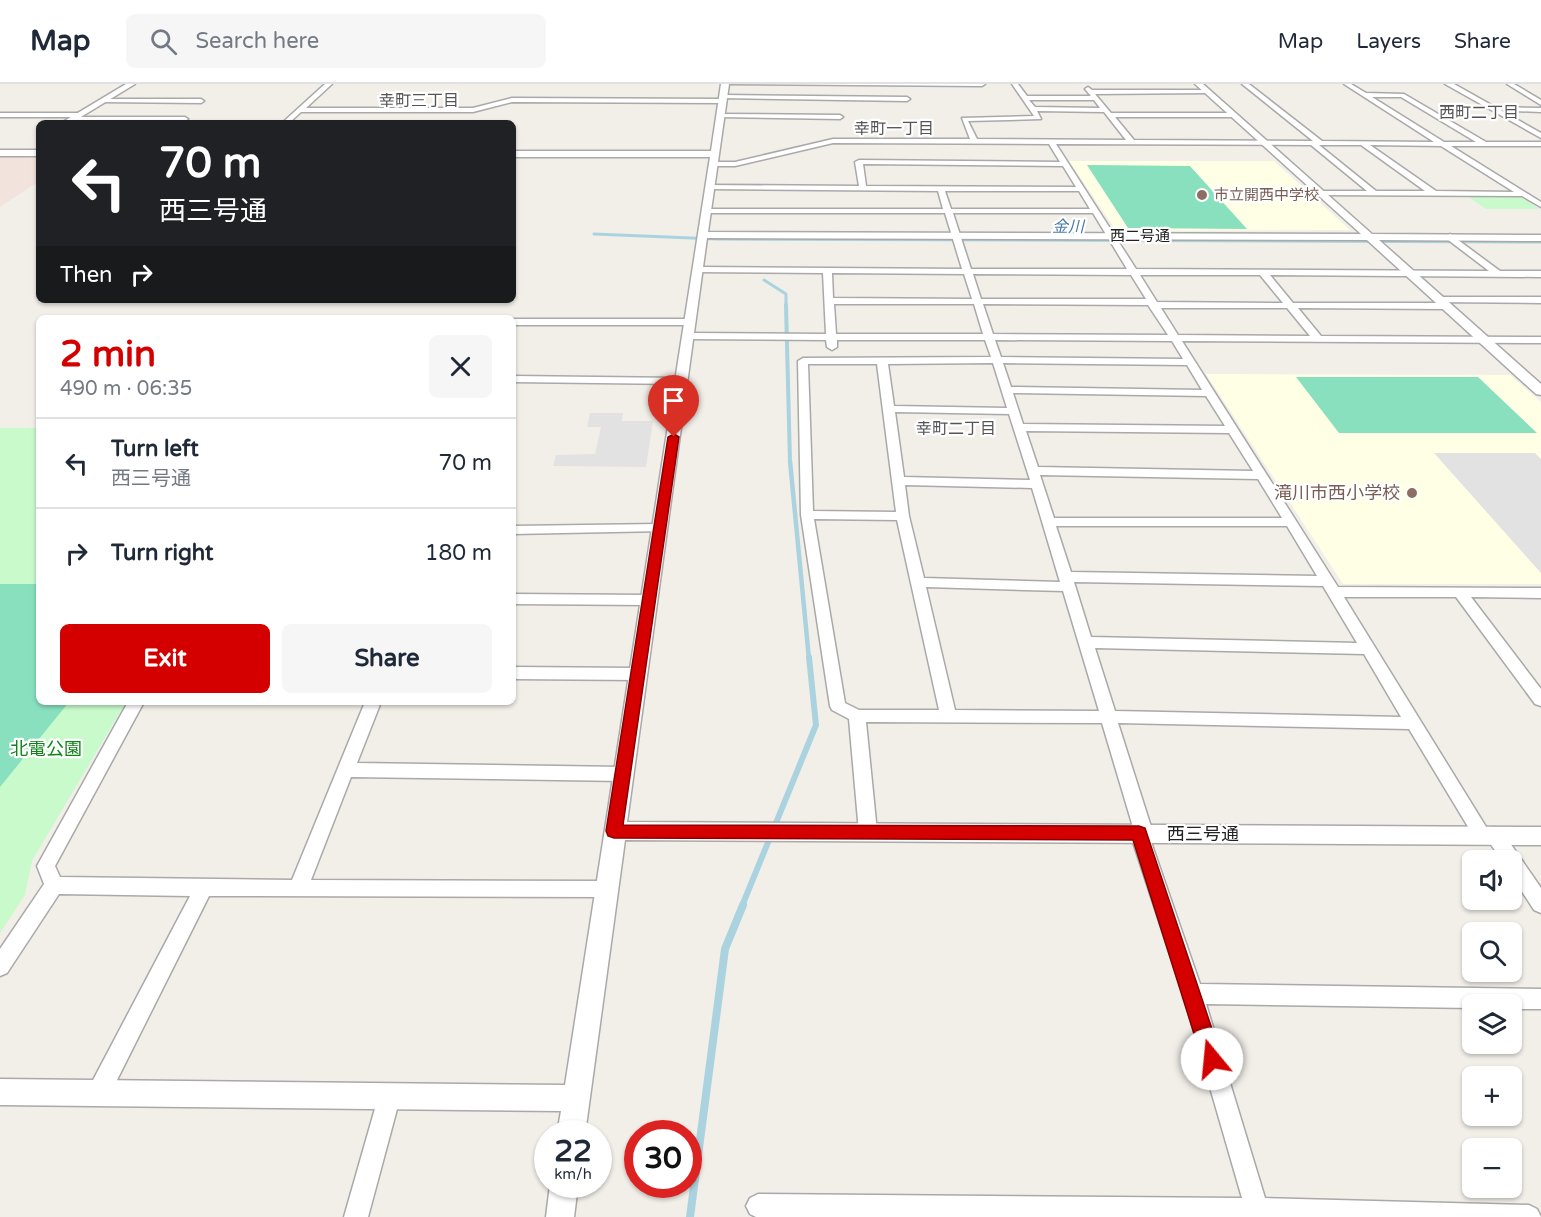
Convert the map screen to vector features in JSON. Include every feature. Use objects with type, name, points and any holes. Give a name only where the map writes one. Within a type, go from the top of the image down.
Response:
[{"type":"street","points":[[72,119],[131,84]]},
{"type":"street","points":[[289,120],[329,84]]},
{"type":"street","points":[[301,110],[473,110],[512,100],[925,84],[982,84]]},
{"type":"street","points":[[974,141],[964,119],[1039,118],[1015,84]]},
{"type":"street","points":[[1084,84],[1132,142]]},
{"type":"street","points":[[1199,84],[1541,391]]},
{"type":"street","points":[[1245,84],[1374,193]]},
{"type":"street","points":[[1347,84],[1541,205]]},
{"type":"street","points":[[1449,84],[1541,136]]},
{"type":"street","points":[[1510,84],[1541,104]]},
{"type":"street","points":[[724,92],[907,99]]},
{"type":"street","points":[[573,1120],[724,92]]},
{"type":"street","points":[[1091,92],[1208,92]]},
{"type":"street","points":[[1364,95],[1402,95],[1485,144]]},
{"type":"street","points":[[1527,96],[1541,96]]},
{"type":"street","points":[[1025,98],[1096,98]]},
{"type":"street","points":[[103,101],[201,101]]},
{"type":"street","points":[[1033,109],[1234,115]]},
{"type":"street","points":[[1494,109],[1541,110]]},
{"type":"street","points":[[0,115],[72,119],[185,119]]},
{"type":"street","points":[[720,116],[840,117]]},
{"type":"street","points":[[516,154],[714,159],[735,164],[833,141],[1541,144]]},
{"type":"street","points":[[1051,141],[1132,273],[1291,522],[1413,723],[1489,835],[1541,904]]},
{"type":"street","points":[[1362,143],[1433,194]]},
{"type":"street","points":[[14,153],[29,144]]},
{"type":"street","points":[[0,153],[36,153]]},
{"type":"street","points":[[863,188],[859,162],[1064,164]]},
{"type":"street","points":[[710,187],[1080,189]]},
{"type":"street","points":[[941,189],[1068,582],[1258,1214]]},
{"type":"street","points":[[1319,193],[1541,194]]},
{"type":"street","points":[[707,211],[1093,211]]},
{"type":"street","name":"西二号通","points":[[703,235],[1541,238]]},
{"type":"street","points":[[1450,237],[1498,274]]},
{"type":"street","points":[[699,270],[1541,274]]},
{"type":"street","points":[[827,272],[834,359]]},
{"type":"street","points":[[1264,274],[1318,339]]},
{"type":"street","points":[[829,301],[978,301],[1292,307],[1541,300]]},
{"type":"street","points":[[516,322],[689,329],[832,338],[1541,340]]},
{"type":"street","points":[[1190,362],[834,359],[803,361],[807,515],[838,706],[857,716],[1108,717],[1413,723]]},
{"type":"street","points":[[882,360],[903,516],[948,716]]},
{"type":"street","points":[[516,379],[681,381]]},
{"type":"street","points":[[1007,390],[1209,393]]},
{"type":"street","points":[[889,409],[1014,411]]},
{"type":"street","points":[[1019,427],[1232,430]]},
{"type":"street","points":[[899,481],[1260,475]]},
{"type":"street","points":[[807,515],[903,516]]},
{"type":"street","points":[[1049,522],[1291,522]]},
{"type":"street","points":[[516,530],[659,528]]},
{"type":"street","points":[[919,582],[1330,586],[1460,593],[1541,593]]},
{"type":"street","points":[[1460,593],[1541,700]]},
{"type":"street","points":[[516,599],[648,600]]},
{"type":"street","points":[[1085,642],[1368,649]]},
{"type":"street","points":[[516,673],[638,674]]},
{"type":"street","points":[[54,885],[46,866],[134,705]]},
{"type":"street","points":[[298,888],[372,705]]},
{"type":"street","points":[[857,716],[868,832]]},
{"type":"street","points":[[346,770],[623,774]]},
{"type":"street","name":"西三号通","points":[[614,831],[1541,836]]},
{"type":"street","points":[[54,885],[606,890]]},
{"type":"street","points":[[0,966],[54,885]]},
{"type":"street","points":[[99,1092],[204,888]]},
{"type":"street","points":[[1193,994],[1541,999]]},
{"type":"street","points":[[0,1092],[389,1098],[576,1098]]},
{"type":"street","points":[[356,1217],[389,1098]]},
{"type":"street","points":[[560,1217],[562,1198]]},
{"type":"street","points":[[758,1206],[1529,1217]]},
{"type":"shaded area","points":[[0,157],[36,157],[36,183],[0,207]]},
{"type":"shaded area","name":"市立開西中学校","points":[[1069,161],[1274,161],[1350,230],[1119,231],[1115,229]]},
{"type":"shaded area","name":"滝川市西小学校","points":[[1206,374],[1510,375],[1541,402],[1541,584],[1343,584]]},
{"type":"shaded area","points":[[590,413],[623,413],[622,421],[653,421],[646,467],[553,466],[556,455],[595,454],[601,427],[587,427]]},
{"type":"shaded area","points":[[1434,453],[1535,453],[1541,459],[1541,573]]},
{"type":"green space","points":[[1087,165],[1190,166],[1247,229],[1128,228]]},
{"type":"green space","points":[[1467,196],[1521,197],[1540,209],[1486,209]]},
{"type":"green space","points":[[1296,377],[1478,377],[1537,433],[1339,433]]},
{"type":"green space","name":"北電公園","points":[[0,428],[36,428],[36,705],[124,705],[32,861],[25,895],[0,933]]},
{"type":"green space","points":[[0,584],[36,584],[36,705],[67,705],[0,787]]},
{"type":"waterway","name":"金川","points":[[594,234],[716,239],[1541,242]]},
{"type":"waterway","points":[[764,280],[786,294],[786,305]]},
{"type":"waterway","points":[[786,305],[790,462]]},
{"type":"waterway","points":[[790,461],[809,659]]},
{"type":"waterway","points":[[742,906],[816,725],[809,657]]},
{"type":"waterway","points":[[690,1217],[725,949],[743,905]]},
{"type":"place","name":"市立開西中学校","points":[[1202,195]]},
{"type":"place","name":"滝川市西小学校","points":[[1412,493]]},
{"type":"district","name":"幸町三丁目","points":[[419,101]]},
{"type":"district","name":"西町二丁目","points":[[1479,113]]},
{"type":"district","name":"幸町一丁目","points":[[894,129]]},
{"type":"district","name":"幸町二丁目","points":[[956,429]]},
{"type":"route","points":[[674,437],[614,831],[1139,833],[1193,994],[1212,1059]]}]
